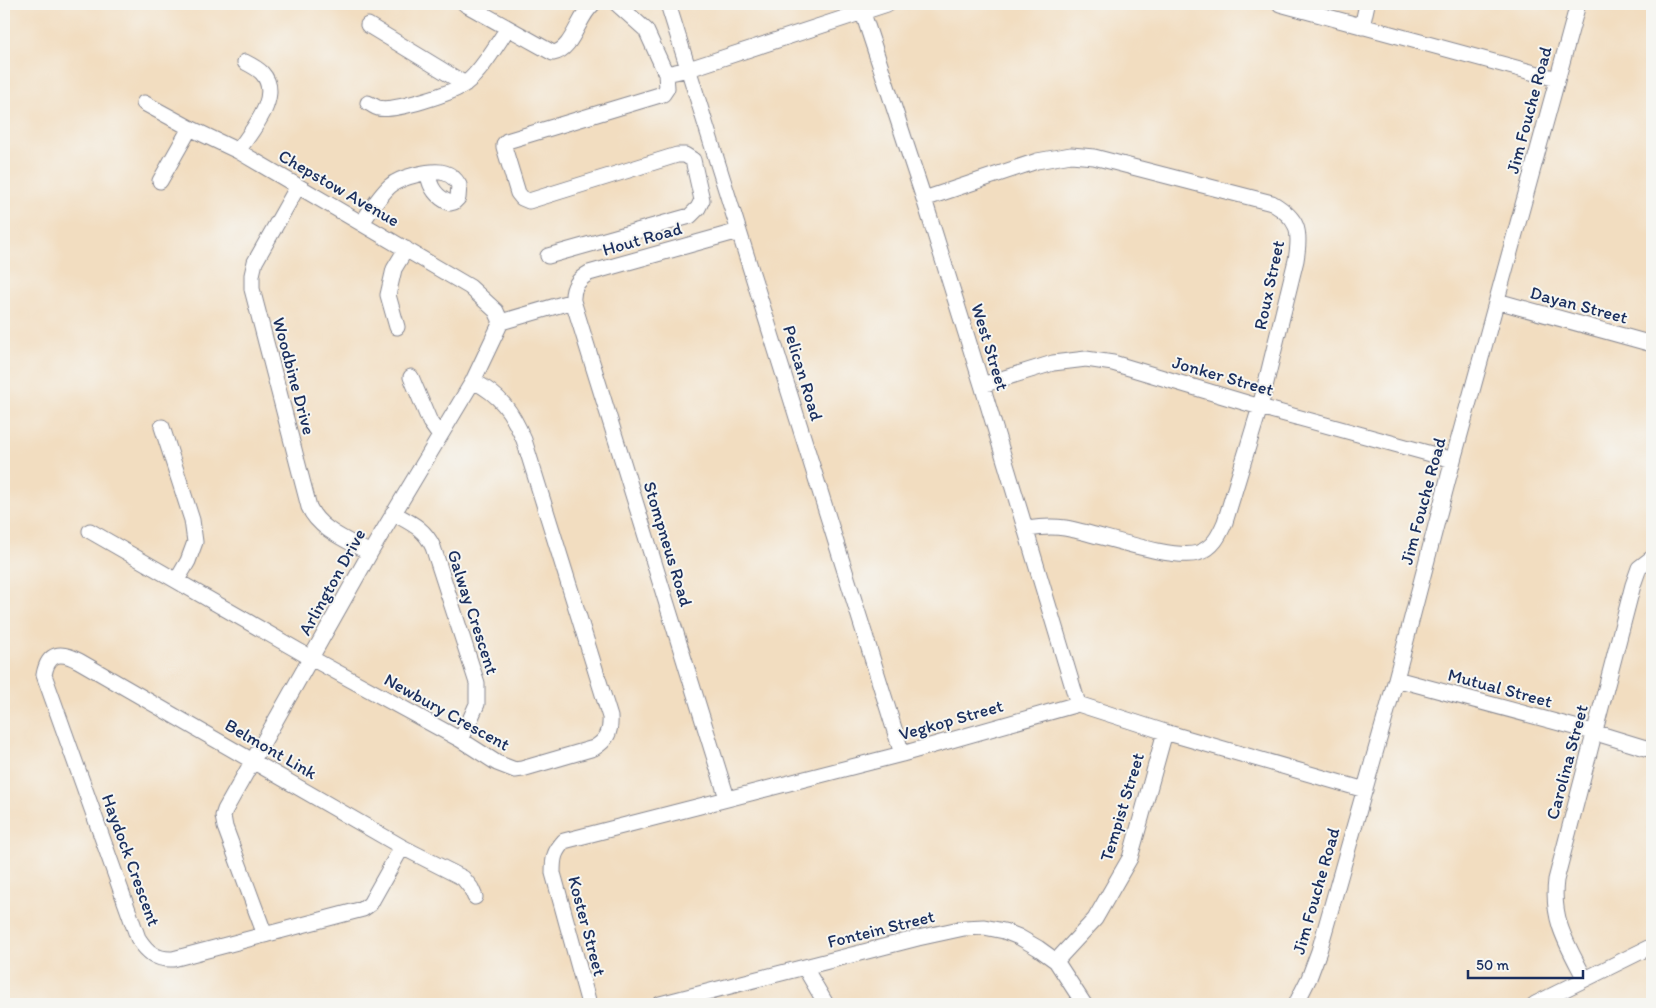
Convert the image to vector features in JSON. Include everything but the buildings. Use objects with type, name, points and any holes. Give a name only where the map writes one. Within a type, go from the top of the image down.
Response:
[{"type":"street","points":[[465,4],[554,53],[558,52],[568,43],[584,14],[592,4]]},
{"type":"street","points":[[548,256],[690,216],[698,208],[702,200],[693,160],[685,155],[529,201],[522,198],[518,193],[504,147],[507,141],[663,94],[667,88],[666,74],[646,30],[617,4]]},
{"type":"street","name":"Pelican Road","points":[[668,4],[902,754]]},
{"type":"street","points":[[666,74],[689,69],[861,8],[887,4]]},
{"type":"street","points":[[1280,4],[1557,79]]},
{"type":"street","points":[[1362,27],[1368,4]]},
{"type":"street","name":"Jim Fouche Road","points":[[1296,1004],[1315,964],[1365,790],[1578,4]]},
{"type":"street","name":"West Street","points":[[861,8],[924,198],[1027,529],[1078,704]]},
{"type":"street","points":[[368,25],[465,84]]},
{"type":"street","points":[[368,103],[378,108],[406,105],[441,96],[465,84],[474,76],[508,28]]},
{"type":"street","points":[[238,151],[268,104],[270,92],[268,83],[262,74],[246,62]]},
{"type":"street","name":"Chepstow Avenue","points":[[144,103],[238,151],[470,287],[496,310],[502,322]]},
{"type":"street","points":[[160,181],[190,128]]},
{"type":"street","name":"Roux Street","points":[[924,198],[1037,161],[1071,156],[1094,157],[1272,203],[1284,210],[1297,228],[1299,240],[1260,407],[1225,522],[1217,539],[1207,549],[1185,555],[1067,528],[1046,527],[1027,529]]},
{"type":"street","points":[[362,223],[392,184],[401,179],[428,174]]},
{"type":"street","name":"Woodbine Drive","points":[[298,186],[255,262],[252,275],[252,289],[306,497],[313,516],[324,526],[370,553]]},
{"type":"street","name":"Hout Road","points":[[573,301],[572,294],[577,284],[581,278],[589,273],[739,231]]},
{"type":"street","points":[[396,327],[388,295],[394,269],[406,249]]},
{"type":"street","points":[[502,322],[573,301]]},
{"type":"street","name":"Stompneus Road","points":[[573,301],[727,798]]},
{"type":"street","name":"Dayan Street","points":[[1497,301],[1652,344]]},
{"type":"street","name":"Arlington Drive","points":[[264,936],[224,822],[225,810],[393,513],[473,381],[502,322]]},
{"type":"street","name":"Jonker Street","points":[[982,385],[1053,363],[1086,359],[1113,363],[1260,407],[1453,460]]},
{"type":"street","points":[[411,377],[430,422],[440,436]]},
{"type":"street","name":"Newbury Crescent","points":[[90,532],[178,580],[311,658],[461,740],[497,763],[515,770],[594,748],[604,742],[611,726],[607,708],[524,440],[514,416],[504,404],[489,389],[473,381]]},
{"type":"street","points":[[162,427],[194,531],[195,542],[193,550],[178,580]]},
{"type":"street","name":"Galway Crescent","points":[[393,513],[423,530],[433,547],[477,683],[477,704],[461,740]]},
{"type":"street","name":"Carolina Street","points":[[1585,979],[1560,930],[1554,898],[1556,880],[1593,732],[1633,585],[1639,568],[1652,558]]},
{"type":"street","name":"Belmont Link","points":[[45,669],[48,661],[56,655],[67,654],[254,760],[402,847],[463,878],[475,897]]},
{"type":"street","name":"Haydock Crescent","points":[[45,669],[44,675],[138,938],[144,948],[158,958],[173,959],[363,909],[370,904],[402,847]]},
{"type":"street","name":"Mutual Street","points":[[1396,679],[1593,732],[1652,750]]},
{"type":"street","points":[[1078,704],[1165,732],[1365,790]]},
{"type":"street","name":"Vegkop Street","points":[[552,858],[564,841],[902,754],[1078,704]]},
{"type":"street","name":"Tempist Street","points":[[1056,961],[1095,919],[1130,858],[1165,732]]},
{"type":"street","name":"Koster Street","points":[[552,858],[553,873],[589,1004]]},
{"type":"street","name":"Fontein Street","points":[[660,1004],[918,938],[964,928],[984,927],[1004,931],[1038,948],[1056,961],[1084,1004]]},
{"type":"street","points":[[1536,1004],[1652,946]]},
{"type":"street","points":[[806,968],[826,1004]]}]
